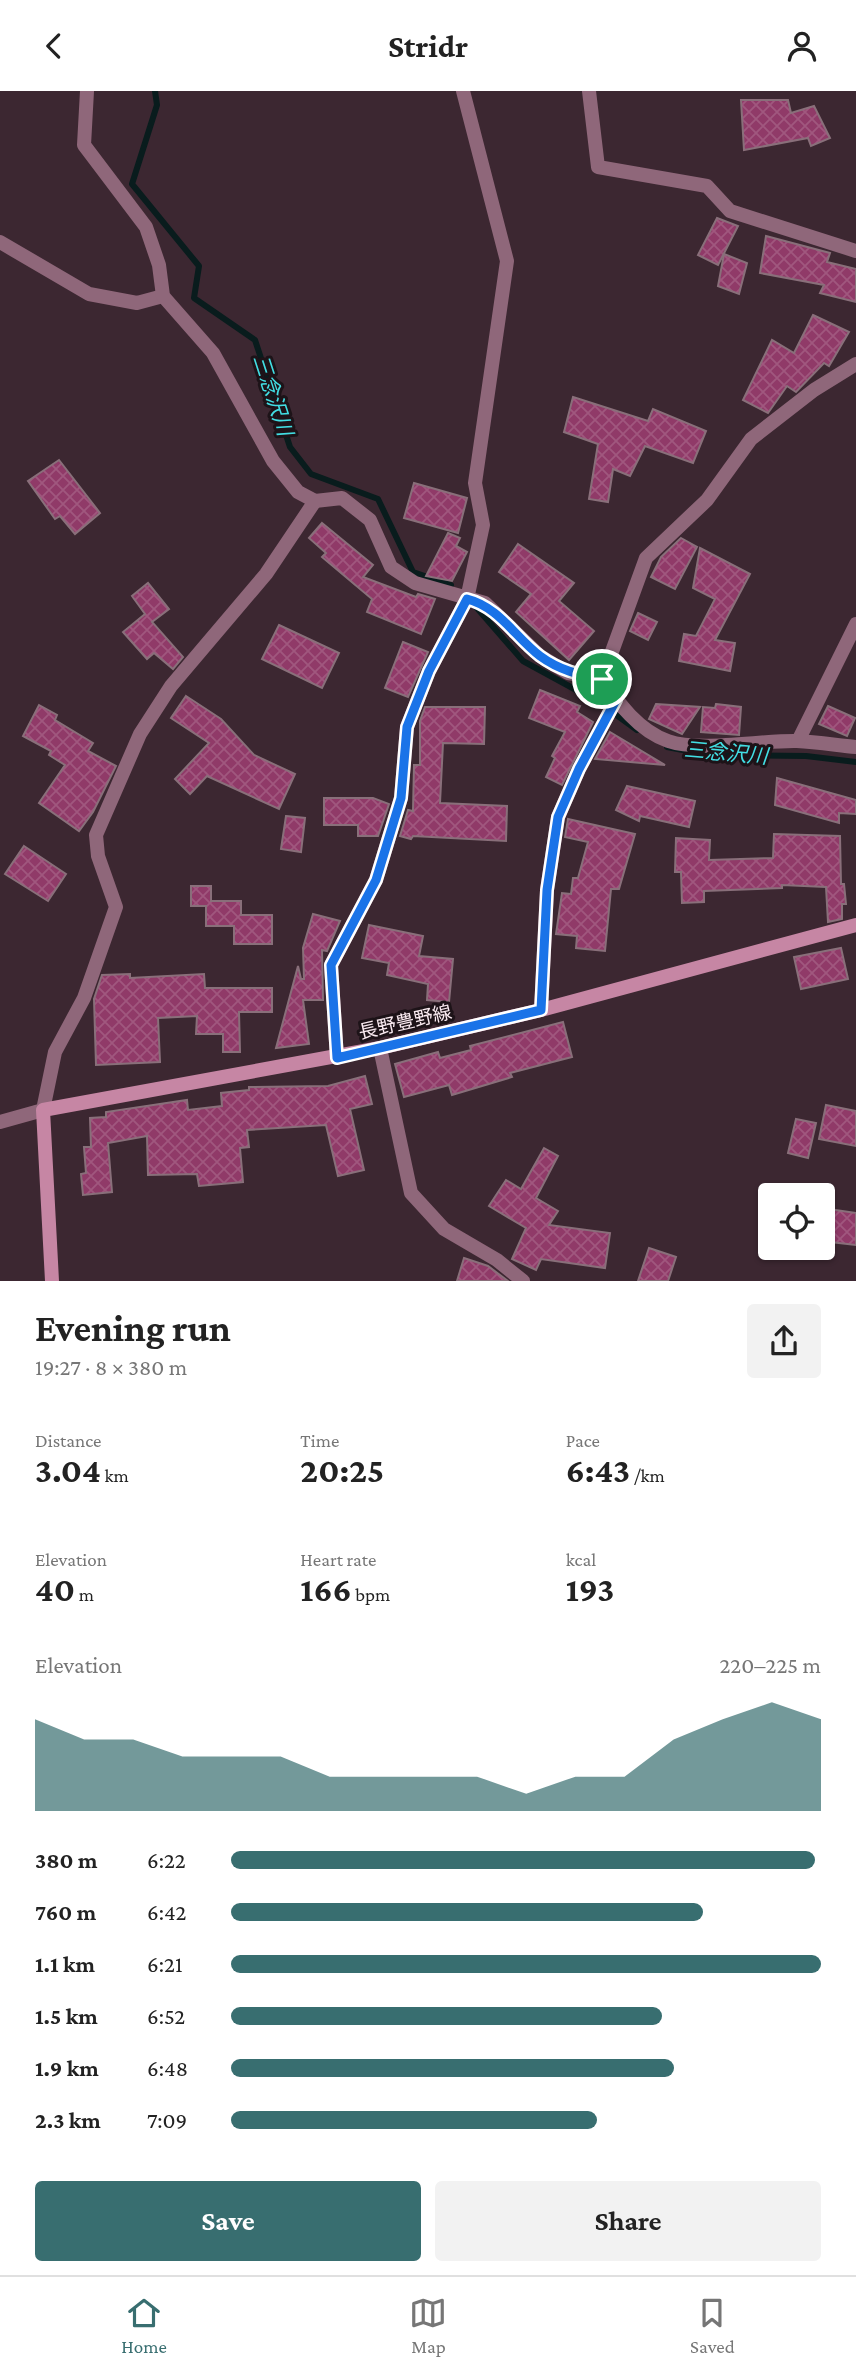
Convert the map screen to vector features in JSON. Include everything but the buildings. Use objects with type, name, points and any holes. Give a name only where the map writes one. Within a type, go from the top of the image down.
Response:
[{"type":"main road","name":"長野豊野線","points":[[43,1110],[337,1058],[541,1010],[856,925]]},
{"type":"main road","points":[[43,1110],[52,1281]]},
{"type":"street","points":[[87,91],[84,145],[146,227],[159,265],[163,296],[213,353],[273,461],[298,492],[315,501],[342,498],[370,520],[391,567],[415,583],[485,603],[540,656],[568,673],[602,679]]},
{"type":"street","points":[[337,1058],[331,965],[376,880],[401,798],[407,727],[429,671],[467,599],[483,525],[475,483],[507,261],[463,91]]},
{"type":"street","points":[[590,91],[598,167],[707,186],[730,211],[856,251]]},
{"type":"street","points":[[0,242],[89,293],[137,303],[163,296]]},
{"type":"street","points":[[856,364],[814,390],[751,439],[707,500],[646,558],[602,679],[612,708],[669,741],[722,744],[798,741],[856,747]]},
{"type":"street","points":[[0,1122],[43,1110],[55,1052],[84,998],[116,907],[99,856],[96,835],[141,734],[171,687],[266,574],[315,501]]},
{"type":"street","points":[[798,741],[856,624]]},
{"type":"street","points":[[541,1010],[547,890],[558,817],[579,769],[612,708]]},
{"type":"street","points":[[380,1048],[411,1193],[443,1229],[497,1259],[523,1281]]},
{"type":"waterway","name":"三念沢川","points":[[155,91],[157,105],[132,184],[199,266],[194,298],[255,340],[290,447],[311,474],[378,499],[413,572],[451,585]]},
{"type":"waterway","name":"三念沢川","points":[[476,607],[523,661],[600,703],[637,730]]},
{"type":"waterway","name":"三念沢川","points":[[667,747],[709,755],[806,756],[856,762]]},
{"type":"route","points":[[467,599],[485,603],[540,656],[568,673],[602,679],[616,700],[579,769],[558,817],[547,890],[541,1010],[337,1058],[331,965],[376,880],[401,798],[407,727],[429,671],[467,599]]}]
